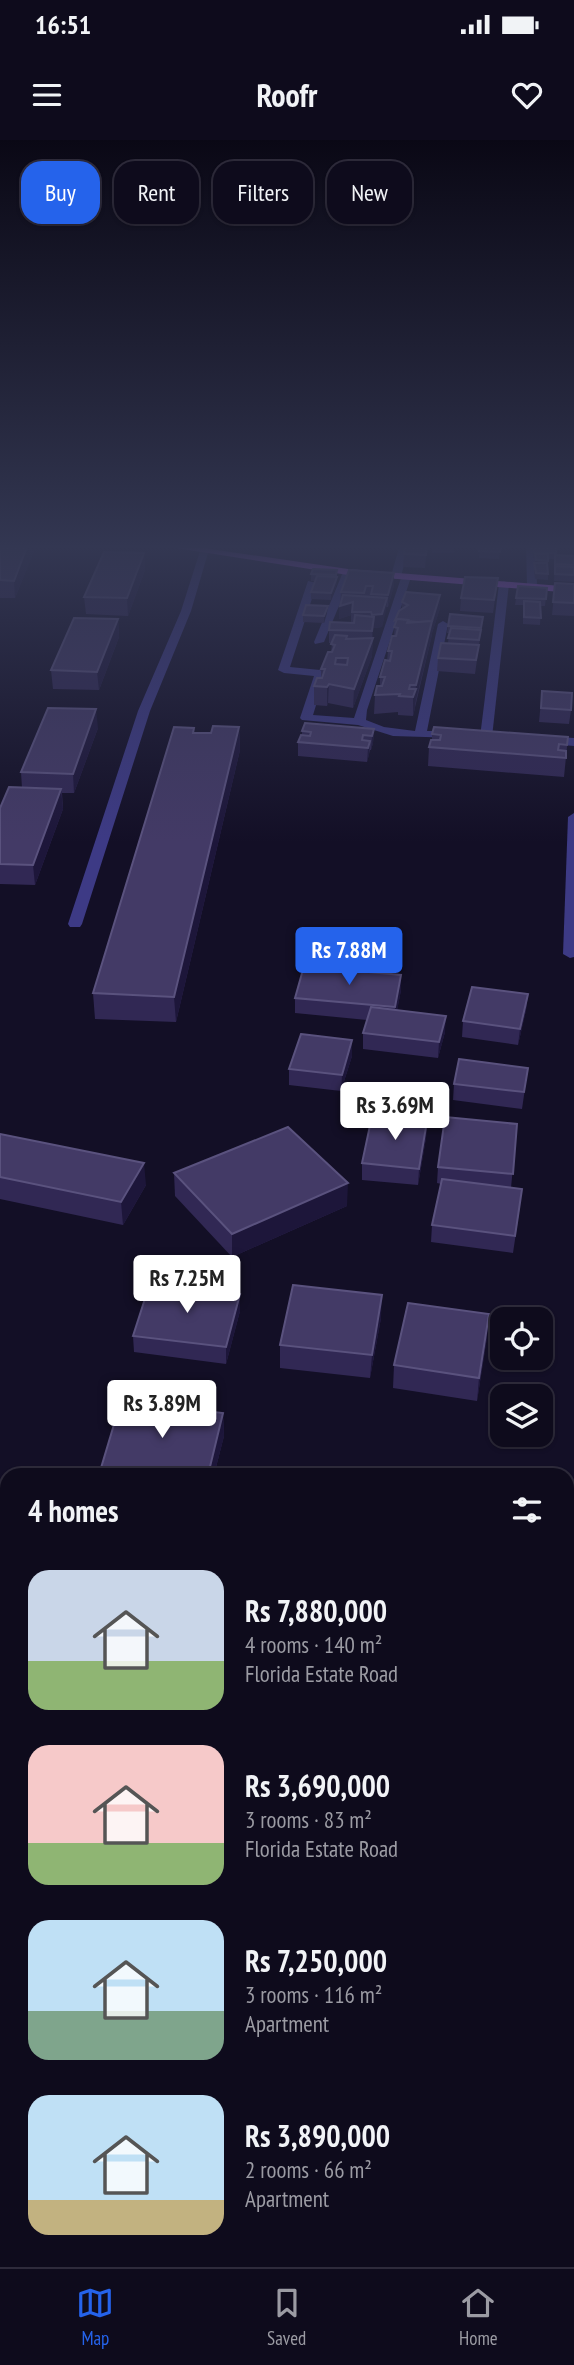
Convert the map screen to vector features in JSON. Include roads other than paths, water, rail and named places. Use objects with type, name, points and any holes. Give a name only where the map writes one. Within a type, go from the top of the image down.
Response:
[{"type":"street","points":[[75,924],[144,711],[172,643]]},
{"type":"street","points":[[293,643],[284,670],[320,673],[306,718],[360,722],[372,729],[420,734],[492,737],[500,643]]},
{"type":"street","points":[[360,722],[361,710],[381,643]]},
{"type":"street","points":[[420,734],[439,643]]},
{"type":"street","points":[[536,740],[574,742]]},
{"type":"street","points":[[570,954],[574,817]]}]
